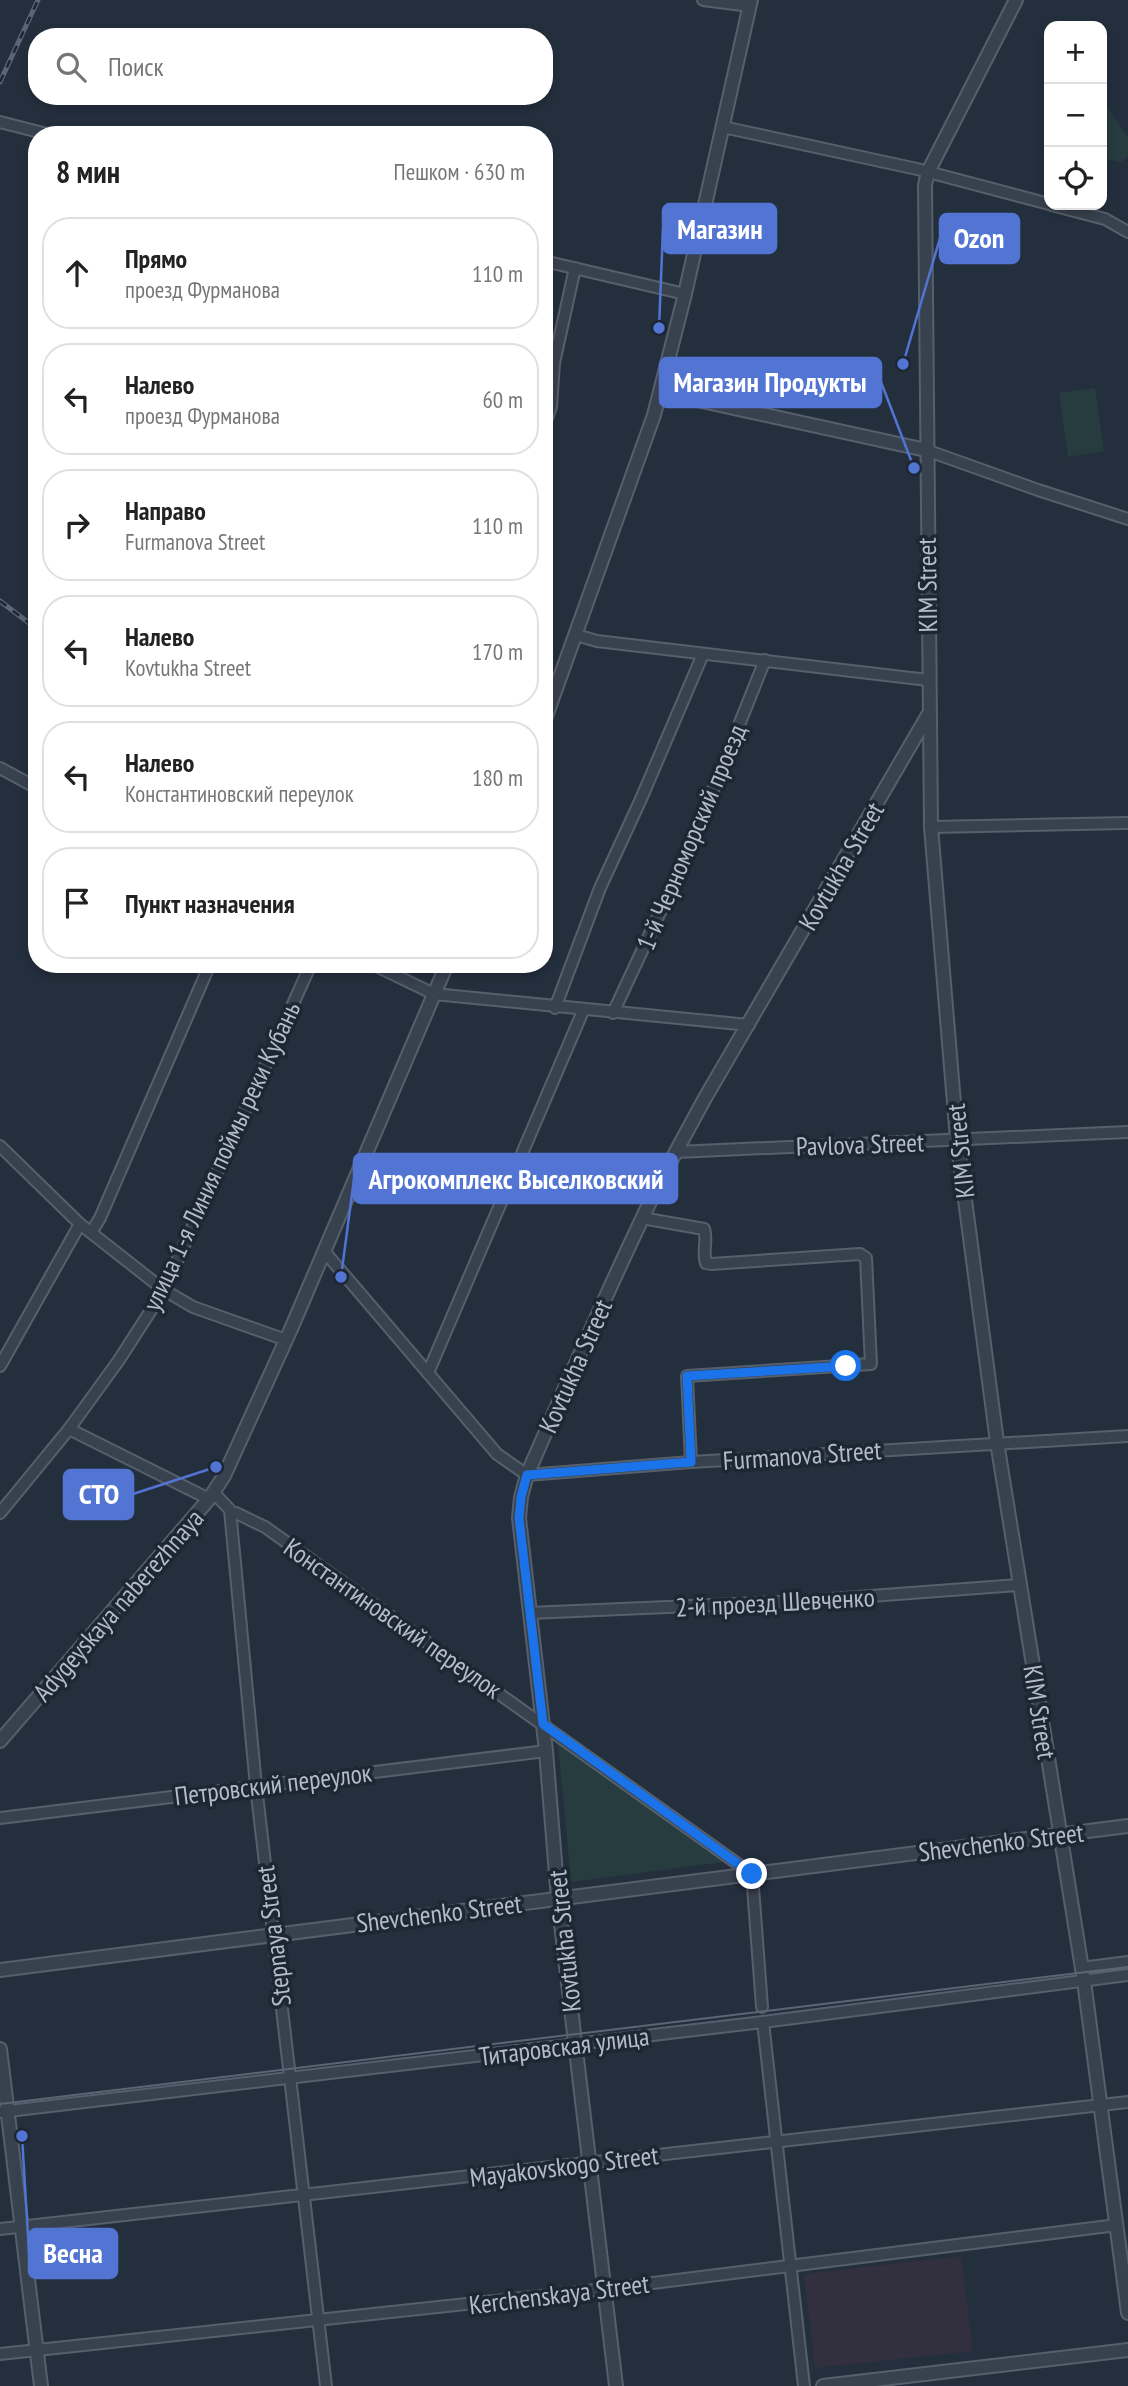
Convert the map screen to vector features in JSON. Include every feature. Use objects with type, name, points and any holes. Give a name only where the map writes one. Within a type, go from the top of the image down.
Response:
[{"type":"street","points":[[553,698],[661,391],[751,3],[703,0]]},
{"type":"street","name":"KIM Street","points":[[1016,0],[928,172],[925,184],[931,827],[957,1139],[997,1442],[1082,1975],[1128,2313]]},
{"type":"street","points":[[0,122],[28,129]]},
{"type":"street","points":[[723,127],[928,172],[1044,203]]},
{"type":"street","points":[[1070,210],[1105,219],[1128,232]]},
{"type":"street","points":[[553,263],[685,294]]},
{"type":"street","points":[[553,378],[575,268]]},
{"type":"street","points":[[661,391],[926,450],[1128,519]]},
{"type":"street","points":[[576,635],[597,641],[928,680]]},
{"type":"street","points":[[555,1008],[600,888],[703,654]]},
{"type":"street","name":"1-й Черноморский проезд","points":[[613,1013],[690,850],[765,660]]},
{"type":"street","name":"Kovtukha Street","points":[[616,2386],[558,1899],[546,1751],[519,1518],[521,1497],[527,1475],[642,1218],[676,1152],[929,714]]},
{"type":"street","points":[[0,768],[28,783]]},
{"type":"street","points":[[931,827],[1128,823]]},
{"type":"street","points":[[92,1231],[138,1133],[206,973]]},
{"type":"street","name":"улица 1-я Линия поймы реки Кубань","points":[[0,1513],[69,1429],[119,1360],[164,1290],[307,973]]},
{"type":"street","points":[[391,973],[434,994],[749,1025]]},
{"type":"street","name":"Adygeyskaya naberezhnaya","points":[[0,1741],[211,1496],[223,1476],[286,1340],[442,973]]},
{"type":"street","points":[[428,1373],[583,1010]]},
{"type":"street","name":"Pavlova Street","points":[[676,1152],[1128,1132]]},
{"type":"street","points":[[0,1146],[80,1224],[164,1290],[193,1307],[286,1340]]},
{"type":"street","points":[[642,1218],[704,1229],[704,1257],[706,1263],[711,1264],[860,1254],[866,1258],[872,1364],[687,1376],[691,1462]]},
{"type":"street","points":[[0,1366],[80,1224]]},
{"type":"street","points":[[324,1251],[497,1454],[527,1475]]},
{"type":"street","points":[[69,1429],[211,1496]]},
{"type":"street","name":"Furmanova Street","points":[[527,1475],[997,1442],[1128,1436]]},
{"type":"street","name":"Stepnaya Street","points":[[211,1496],[226,1502],[230,1510],[256,1786],[326,2386]]},
{"type":"street","name":"Константиновский переулок","points":[[236,1513],[265,1527],[752,1874]]},
{"type":"street","name":"2-й проезд Шевченко","points":[[530,1613],[804,1601],[1019,1585]]},
{"type":"street","name":"Петровский переулок","points":[[0,1818],[546,1751]]},
{"type":"street","name":"Shevchenko Street","points":[[0,1970],[1128,1826]]},
{"type":"street","points":[[752,1874],[762,2007]]},
{"type":"street","name":"Титаровская улица","points":[[6,2110],[763,2022],[1082,1975],[1128,1962]]},
{"type":"street","name":"Титаровская улица","points":[[1082,1975],[1128,1975]]},
{"type":"street","points":[[763,2022],[804,2386]]},
{"type":"street","points":[[0,2049],[41,2386]]},
{"type":"street","name":"Mayakovskogo Street","points":[[0,2229],[1128,2102]]},
{"type":"street","name":"Kerchenskaya Street","points":[[0,2354],[605,2289],[1117,2225]]},
{"type":"street","points":[[823,2386],[1128,2350]]},
{"type":"shaded area","points":[[961,2256],[973,2351],[815,2368],[804,2274]]},
{"type":"green space","points":[[1107,107],[1128,137],[1128,156],[1121,162],[1107,160]]},
{"type":"green space","points":[[1095,388],[1104,451],[1068,457],[1059,393]]},
{"type":"green space","points":[[558,1742],[724,1862],[571,1882]]},
{"type":"tram line","points":[[0,2104],[1128,1967]]},
{"type":"railway","points":[[0,82],[38,0]]},
{"type":"railway","points":[[0,601],[28,622]]},
{"type":"place","name":"Магазин","points":[[659,328]]},
{"type":"place","name":"Ozon","points":[[903,364]]},
{"type":"place","name":"Магазин Продукты","points":[[914,468]]},
{"type":"place","name":"Агрокомплекс Выселковский","points":[[341,1277]]},
{"type":"place","name":"СТО","points":[[216,1467]]},
{"type":"place","name":"Весна","points":[[22,2136]]},
{"type":"route","points":[[752,1874],[543,1724],[519,1518],[521,1497],[527,1475],[691,1462],[687,1376],[846,1366]]}]
